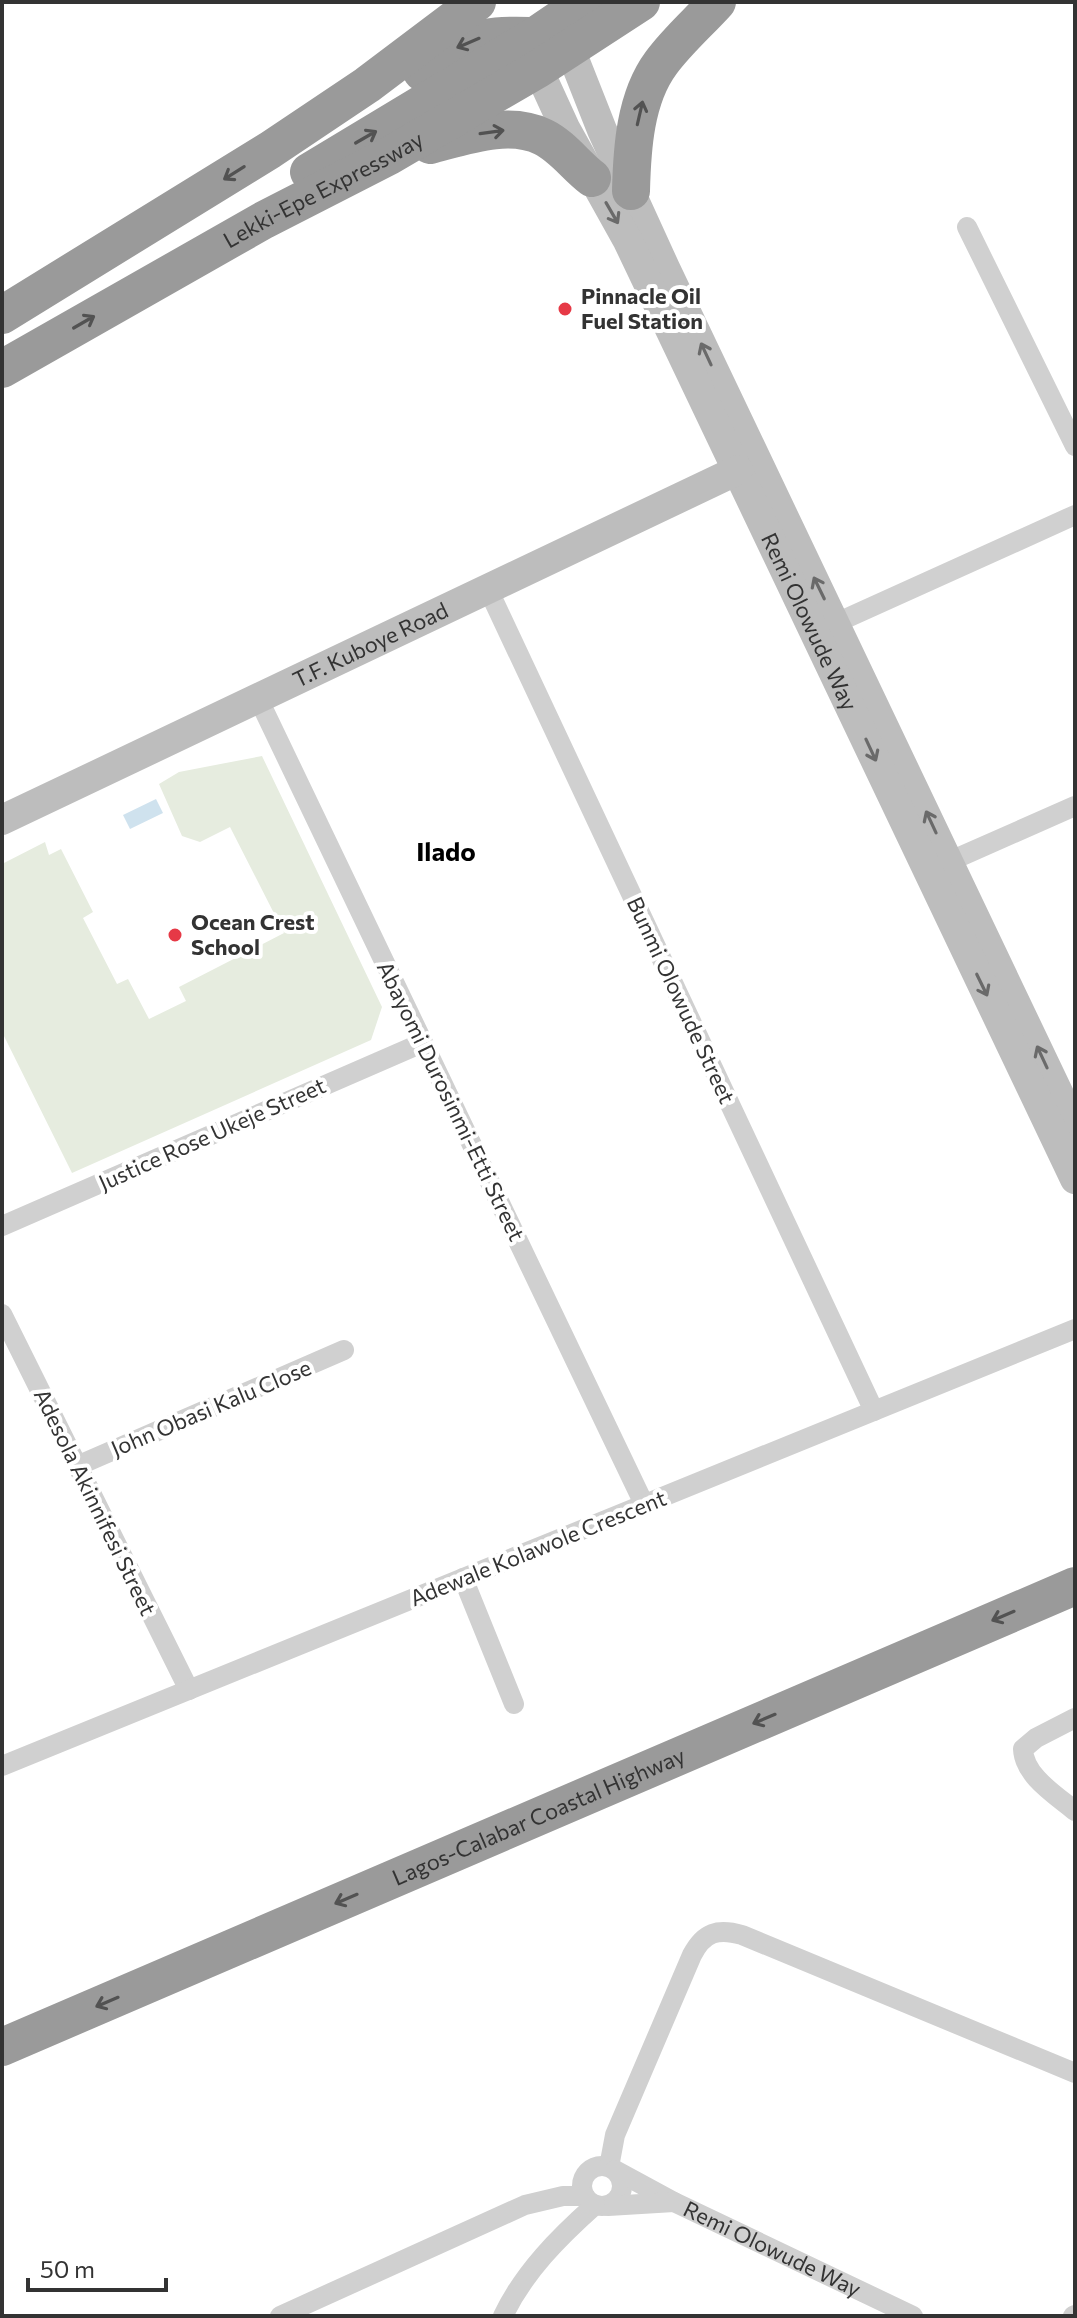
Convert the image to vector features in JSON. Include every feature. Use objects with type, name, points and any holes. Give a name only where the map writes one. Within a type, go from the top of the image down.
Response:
[{"type":"highway","points":[[264,220],[282,193],[313,169],[548,39],[585,2]]},
{"type":"highway","name":"Lekki-Epe Expressway","points":[[2,369],[264,220],[389,156],[548,39],[641,2]]},
{"type":"highway","points":[[631,191],[632,158],[641,105],[660,64],[717,2]]},
{"type":"highway","points":[[2,315],[270,150],[367,85],[467,8]]},
{"type":"highway","points":[[270,150],[335,124],[416,76],[459,46],[485,36],[548,39]]},
{"type":"highway","points":[[389,156],[470,135],[511,129],[542,136],[592,178]]},
{"type":"highway","name":"Lagos-Calabar Coastal Highway","points":[[2,2047],[1075,1586]]},
{"type":"main road","name":"Remi Olowude Way","points":[[548,39],[592,178],[628,241],[738,470],[938,866],[1075,1128]]},
{"type":"main road","name":"Remi Olowude Way","points":[[548,39],[602,130],[756,461],[836,623],[1075,1179]]},
{"type":"main road","name":"T.F. Kuboye Road","points":[[2,820],[738,470]]},
{"type":"street","points":[[967,227],[1075,446]]},
{"type":"street","points":[[836,623],[1075,515]]},
{"type":"street","name":"Bunmi Olowude Street","points":[[488,589],[874,1411]]},
{"type":"street","name":"Abayomi Durosinmi-Etti Street","points":[[258,698],[644,1504]]},
{"type":"street","points":[[938,866],[1075,806]]},
{"type":"street","name":"Justice Rose Ukeje Street","points":[[2,1226],[422,1043]]},
{"type":"street","name":"Adesola Akinnifesi Street","points":[[2,1314],[189,1690]]},
{"type":"street","name":"Adewale Kolawole Crescent","points":[[2,1766],[1075,1329]]},
{"type":"street","name":"John Obasi Kalu Close","points":[[77,1466],[344,1350]]},
{"type":"street","points":[[463,1578],[514,1704]]},
{"type":"street","points":[[1075,1718],[1036,1738],[1023,1749],[1023,1760],[1031,1773],[1075,1811]]},
{"type":"street","points":[[607,2168],[615,2135],[692,1955],[706,1936],[715,1932],[726,1930],[742,1935],[1075,2073]]},
{"type":"street","points":[[280,2316],[607,2168]]},
{"type":"street","points":[[503,2316],[551,2247],[596,2202],[622,2192],[620,2176],[607,2168],[589,2171],[582,2183],[596,2202]]},
{"type":"street","name":"Remi Olowude Way","points":[[607,2168],[913,2316]]},
{"type":"street","points":[[525,2205],[563,2196],[596,2202],[674,2202]]},
{"type":"shaded area","name":"Ocean Crest School","points":[[262,756],[382,1007],[371,1040],[72,1173],[2,1032],[2,864],[45,842],[49,855],[61,849],[93,912],[83,918],[117,984],[128,979],[149,1019],[186,1001],[179,987],[284,933],[230,827],[200,842],[182,836],[159,784],[179,772]]},
{"type":"water","points":[[156,799],[163,813],[130,829],[123,815]]},
{"type":"place","name":"Pinnacle Oil Fuel Station","points":[[565,309]]},
{"type":"place","name":"Ocean Crest School","points":[[175,935]]},
{"type":"district","name":"Ilado","points":[[446,852]]}]
